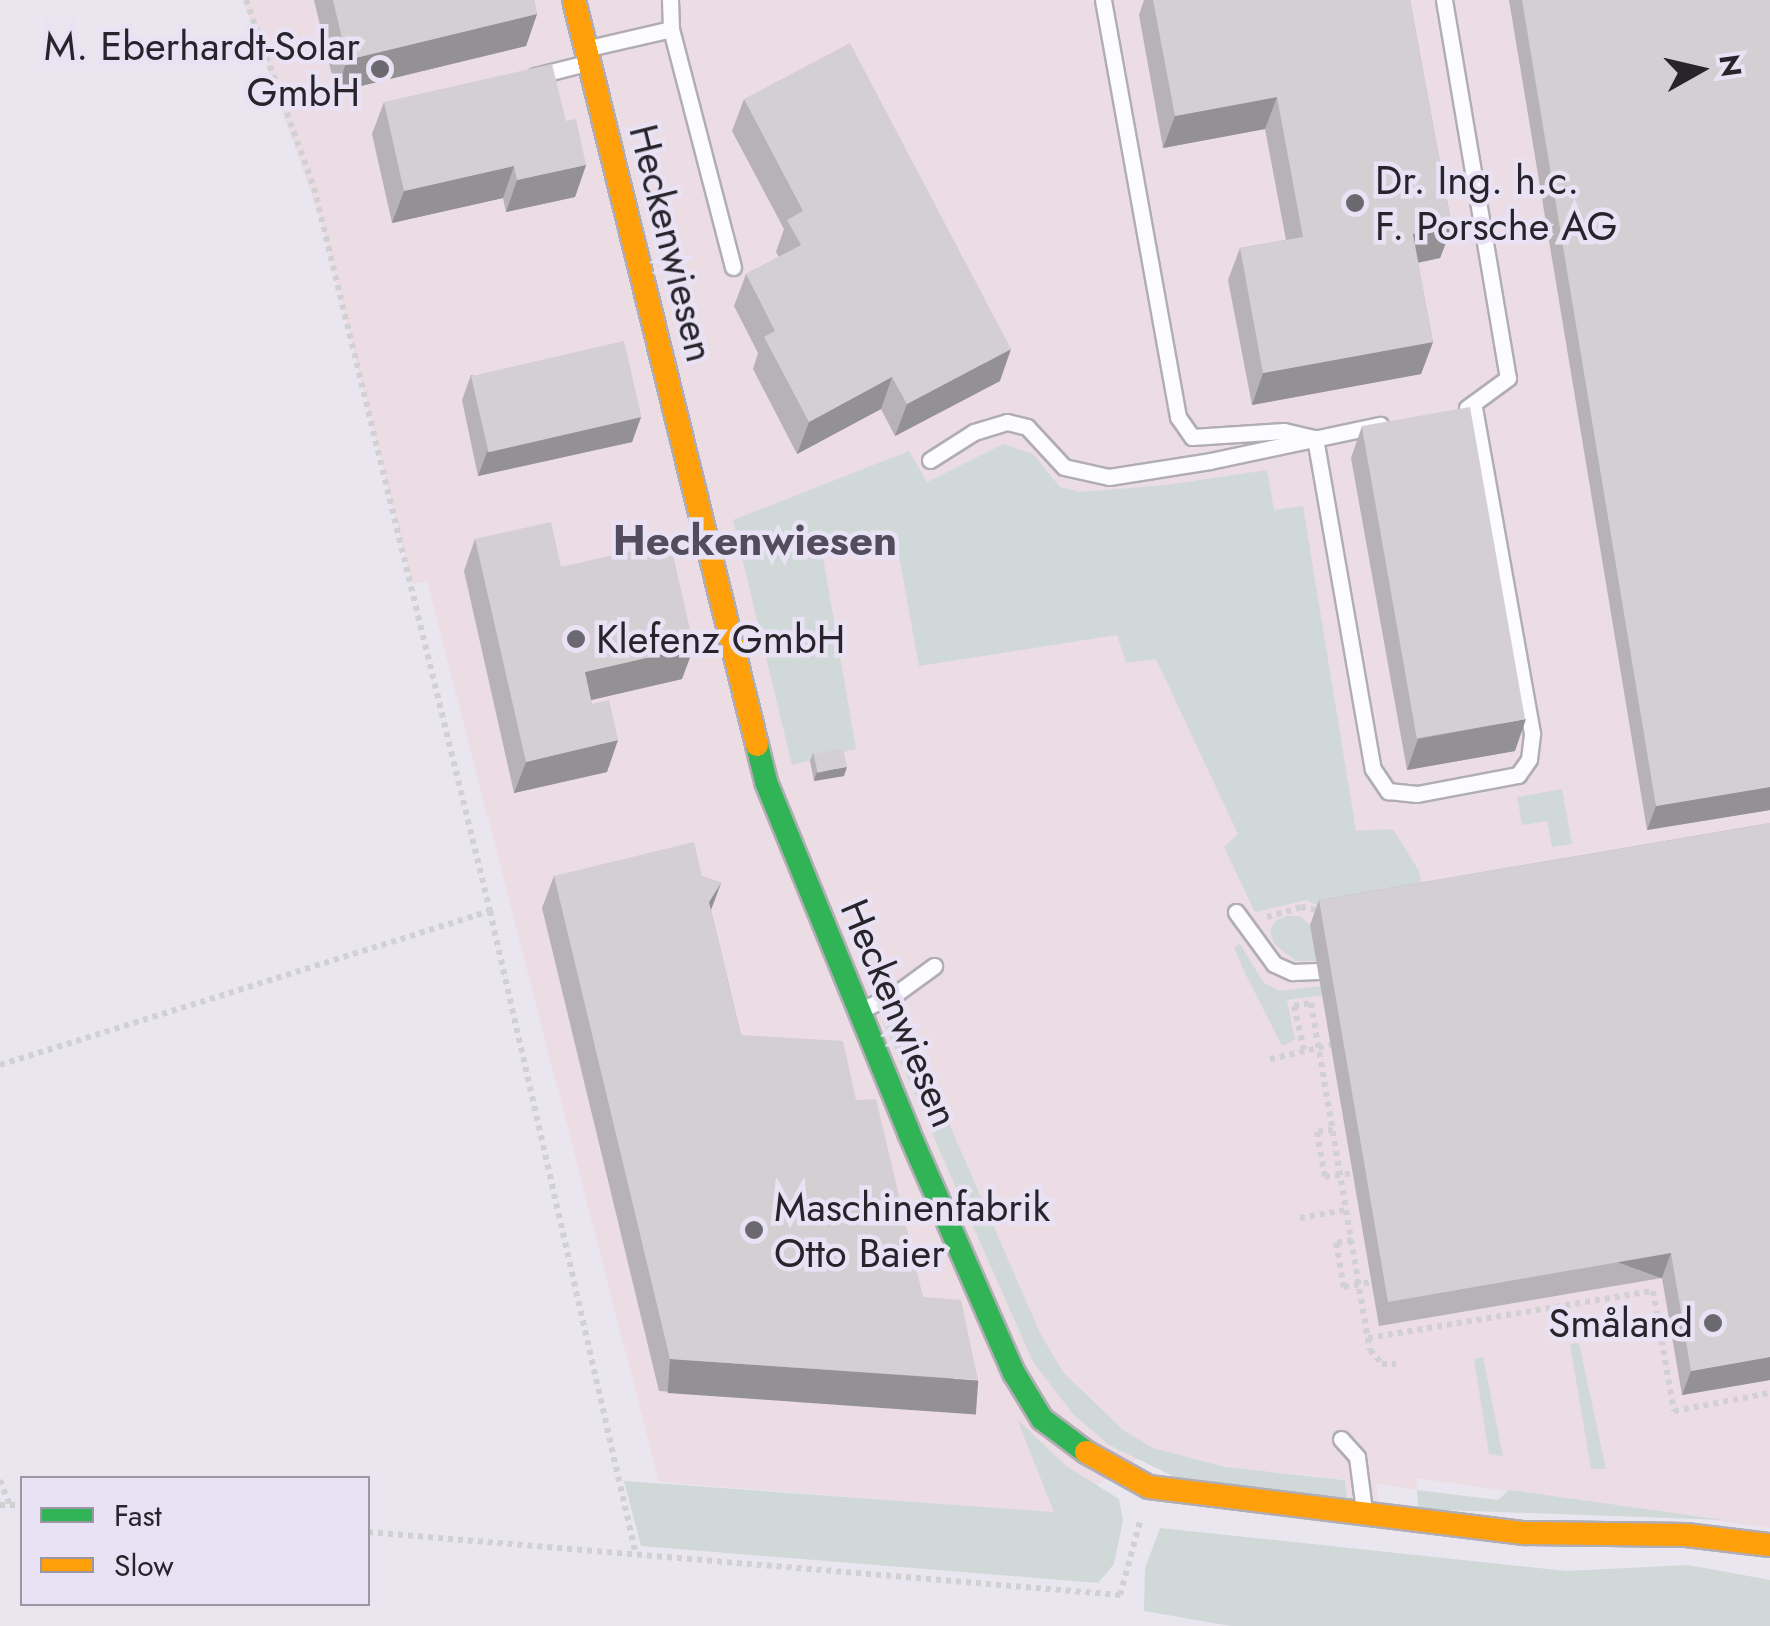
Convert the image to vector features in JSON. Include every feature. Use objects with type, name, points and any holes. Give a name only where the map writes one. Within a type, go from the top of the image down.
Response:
[{"type":"street","name":"Heckenwiesen","points":[[574,0],[766,782],[1014,1374],[1042,1419],[1071,1444],[1149,1487],[1526,1533],[1658,1534],[1770,1545]]},
{"type":"lane","points":[[670,0],[670,29],[733,266]]},
{"type":"lane","points":[[1103,0],[1178,417],[1192,437],[1284,431],[1315,438]]},
{"type":"lane","points":[[1444,0],[1508,378],[1474,407],[1456,410]]},
{"type":"lane","points":[[515,81],[670,29]]},
{"type":"lane","points":[[1315,438],[1374,769],[1388,791],[1416,794],[1518,776],[1529,758],[1532,733],[1474,407]]},
{"type":"lane","points":[[930,460],[974,432],[1007,422],[1026,427],[1064,467],[1109,477],[1403,421]]},
{"type":"lane","points":[[1241,918],[1274,964],[1292,972],[1318,971]]},
{"type":"lane","points":[[860,1011],[898,992],[934,966]]},
{"type":"lane","points":[[1341,1439],[1356,1457],[1364,1514]]},
{"type":"path","points":[[246,0],[314,188],[490,912],[636,1555]]},
{"type":"path","points":[[1241,918],[1301,907],[1312,912],[1332,909]]},
{"type":"path","points":[[0,1065],[490,912]]},
{"type":"path","points":[[1304,1050],[1294,1006],[1312,1004],[1368,1338],[1376,1359],[1396,1364]]},
{"type":"path","points":[[1270,1059],[1331,1045]]},
{"type":"path","points":[[1333,1130],[1317,1132],[1325,1178],[1353,1173]]},
{"type":"path","points":[[1300,1218],[1346,1210]]},
{"type":"path","points":[[1352,1240],[1336,1243],[1344,1287],[1372,1282]]},
{"type":"path","points":[[1368,1338],[1653,1291],[1674,1410],[1770,1393]]},
{"type":"path","points":[[0,1480],[4,1505]]},
{"type":"path","points":[[370,1532],[1120,1595],[1149,1487]]},
{"type":"shaded area","points":[[243,0],[1770,0],[1770,1528],[1416,1478],[1417,1490],[1376,1483],[1379,1503],[1347,1501],[1344,1479],[1225,1467],[1153,1448],[1055,1513],[659,1482],[427,581],[412,584],[322,224]]},
{"type":"shaded area","points":[[1003,444],[1033,454],[1060,487],[1080,492],[1166,485],[1267,470],[1274,510],[1303,506],[1356,831],[1393,829],[1419,871],[1422,889],[1316,905],[1307,900],[1255,912],[1224,847],[1238,834],[1156,659],[1126,663],[1117,635],[919,666],[897,545],[823,557],[856,749],[792,765],[733,520],[909,451],[927,482]]},
{"type":"shaded area","points":[[1562,789],[1572,844],[1552,847],[1547,821],[1522,825],[1517,797]]},
{"type":"shaded area","points":[[1300,916],[1310,925],[1316,961],[1296,961],[1274,944],[1270,930],[1275,921]]},
{"type":"shaded area","points":[[1240,944],[1264,983],[1280,991],[1321,986],[1323,995],[1287,1000],[1295,1040],[1282,1046],[1234,947]]},
{"type":"shaded area","points":[[901,1013],[1040,1333],[1063,1372],[1123,1430],[1153,1448],[1225,1467],[1345,1480],[1347,1501],[1179,1479],[1109,1445],[1073,1414],[1033,1362],[882,1020]]},
{"type":"shaded area","points":[[1579,1343],[1606,1469],[1591,1469],[1570,1344]]},
{"type":"shaded area","points":[[1483,1357],[1503,1456],[1489,1454],[1474,1359]]},
{"type":"shaded area","points":[[1017,1419],[1066,1466],[1119,1499],[1123,1521],[1114,1564],[1098,1583],[641,1546],[624,1481],[1054,1512]]},
{"type":"shaded area","points":[[1417,1490],[1498,1500],[1509,1490],[1724,1520],[1418,1509]]},
{"type":"shaded area","points":[[1160,1528],[1567,1571],[1688,1565],[1770,1580],[1770,1626],[1231,1626],[1144,1611],[1145,1568]]},
{"type":"building","points":[[333,0],[534,0],[537,14],[347,60]]},
{"type":"building","name":"Dr. Ing. h.c. F. Porsche AG","points":[[1153,0],[1410,0],[1452,227],[1413,234],[1433,342],[1263,373],[1240,248],[1303,237],[1277,97],[1175,116]]},
{"type":"building","points":[[1522,0],[1770,0],[1770,787],[1656,806]]},
{"type":"building","points":[[850,43],[1011,349],[907,404],[892,377],[809,422],[764,337],[775,331],[746,274],[801,245],[787,220],[803,211],[744,99]]},
{"type":"building","points":[[552,64],[566,121],[576,119],[586,165],[517,180],[514,166],[404,191],[384,102]]},
{"type":"building","points":[[624,341],[642,417],[489,452],[471,376]]},
{"type":"building","points":[[1470,407],[1525,719],[1417,738],[1362,426]]},
{"type":"building","name":"Klefenz GmbH","points":[[551,522],[561,567],[670,542],[694,647],[585,672],[592,704],[609,700],[618,740],[526,762],[475,539]]},
{"type":"building","points":[[843,748],[847,767],[818,773],[814,754]]},
{"type":"building","points":[[1770,823],[1770,1357],[1691,1371],[1671,1253],[1388,1302],[1319,900]]},
{"type":"building","name":"Maschinenfabrik Otto Baier","points":[[694,842],[702,876],[721,883],[709,902],[741,1035],[843,1041],[856,1100],[876,1099],[923,1297],[961,1300],[978,1380],[670,1359],[554,876]]},
{"type":"traffic: fast","points":[[757,745],[766,782],[909,1133],[1014,1373],[1042,1419],[1086,1452]]},
{"type":"traffic: slow","points":[[574,0],[757,745]]},
{"type":"traffic: slow","points":[[1086,1452],[1149,1487],[1526,1533],[1686,1535],[1770,1545]]},
{"type":"place","name":"M. Eberhardt-Solar GmbH","points":[[380,69]]},
{"type":"place","name":"Dr. Ing. h.c. F. Porsche AG","points":[[1355,203]]},
{"type":"place","name":"Klefenz GmbH","points":[[576,639]]},
{"type":"place","name":"Maschinenfabrik Otto Baier","points":[[754,1230]]},
{"type":"place","name":"Småland","points":[[1713,1323]]},
{"type":"district","name":"Heckenwiesen","points":[[755,541]]}]
